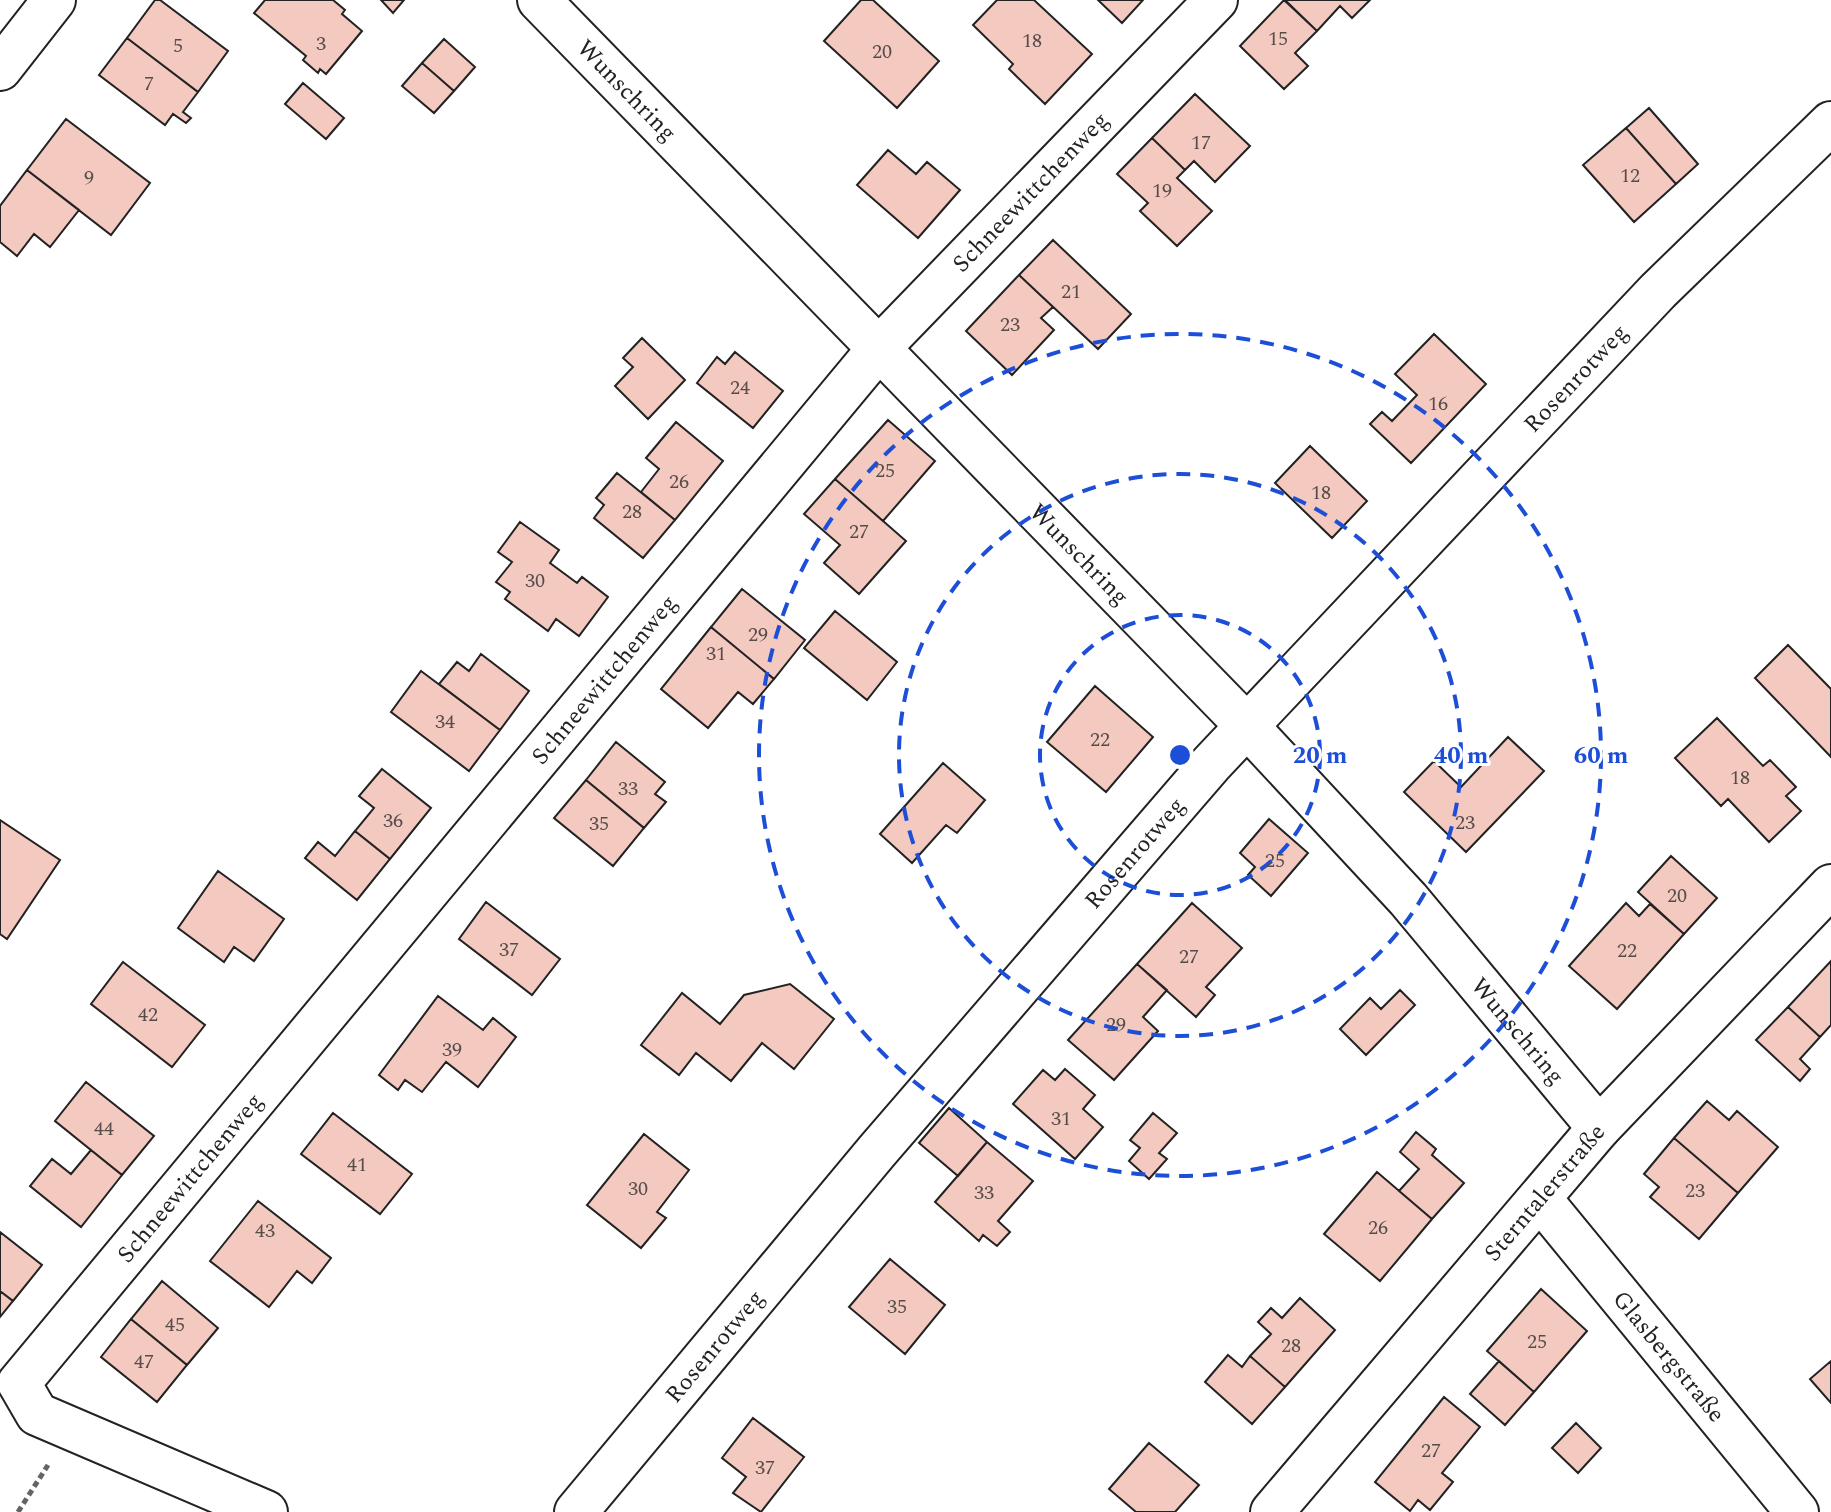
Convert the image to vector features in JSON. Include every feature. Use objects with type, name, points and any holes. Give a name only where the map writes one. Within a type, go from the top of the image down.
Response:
[{"type":"street","points":[[0,69],[54,0]]},
{"type":"street","name":"Wunschring","points":[[539,0],[881,346],[1247,726],[1408,899],[1599,1128]]},
{"type":"street","name":"Schneewittchenweg","points":[[266,1512],[37,1414],[19,1383],[881,346],[1216,0]]},
{"type":"street","name":"Rosenrotweg","points":[[576,1512],[887,1139],[1247,726],[1658,291],[1831,123]]},
{"type":"street","name":"Sterntalerstraße","points":[[1272,1512],[1541,1200],[1599,1128],[1831,886]]},
{"type":"street","name":"Glasbergstraße","points":[[1541,1200],[1797,1512]]},
{"type":"building","points":[[155,0],[160,0],[228,51],[198,92],[127,38]]},
{"type":"building","points":[[265,0],[333,0],[345,10],[342,14],[362,31],[326,74],[320,69],[318,73],[303,60],[306,56],[254,13]]},
{"type":"building","points":[[381,0],[404,0],[393,13]]},
{"type":"building","points":[[861,0],[873,0],[939,61],[897,108],[824,41]]},
{"type":"building","points":[[997,0],[1034,0],[1092,54],[1045,104],[1009,69],[1013,64],[973,25]]},
{"type":"building","points":[[1098,0],[1143,0],[1122,23]]},
{"type":"building","points":[[1284,0],[1317,31],[1295,53],[1308,66],[1284,89],[1240,46]]},
{"type":"building","points":[[1285,0],[1370,0],[1352,18],[1340,6],[1317,31]]},
{"type":"building","points":[[127,38],[198,92],[183,112],[191,118],[186,123],[173,114],[165,125],[99,75]]},
{"type":"building","points":[[444,39],[475,67],[454,91],[422,63]]},
{"type":"building","points":[[422,63],[454,91],[434,113],[402,86]]},
{"type":"building","points":[[303,83],[344,118],[326,139],[285,104]]},
{"type":"building","points":[[1195,94],[1250,146],[1215,182],[1194,161],[1185,170],[1152,138]]},
{"type":"building","points":[[1649,108],[1698,164],[1676,184],[1626,128]]},
{"type":"building","points":[[66,119],[150,183],[111,235],[27,170]]},
{"type":"building","points":[[1626,128],[1676,184],[1634,222],[1583,165]]},
{"type":"building","points":[[1152,138],[1185,170],[1177,178],[1212,211],[1177,246],[1140,211],[1148,203],[1117,174]]},
{"type":"building","points":[[888,150],[916,174],[927,162],[960,190],[918,238],[857,185]]},
{"type":"building","points":[[27,170],[79,210],[50,247],[34,234],[17,256],[0,242],[0,206]]},
{"type":"building","points":[[1053,240],[1131,314],[1098,349],[1019,275]]},
{"type":"building","points":[[1019,275],[1053,307],[1041,318],[1054,330],[1012,375],[966,331]]},
{"type":"building","points":[[1434,334],[1486,384],[1411,463],[1370,424],[1382,412],[1392,421],[1417,395],[1395,374]]},
{"type":"building","points":[[642,338],[685,380],[648,419],[615,386],[633,367],[623,358]]},
{"type":"building","points":[[735,352],[783,391],[753,428],[697,383],[717,357],[725,364]]},
{"type":"building","points":[[888,420],[935,461],[883,521],[835,479]]},
{"type":"building","points":[[676,422],[723,461],[675,520],[641,492],[659,469],[646,458]]},
{"type":"building","points":[[1310,446],[1367,501],[1332,538],[1275,483]]},
{"type":"building","points":[[617,473],[675,520],[643,558],[594,518],[604,505],[596,498]]},
{"type":"building","points":[[835,479],[906,541],[859,594],[824,563],[840,545],[804,514]]},
{"type":"building","points":[[520,522],[559,550],[550,563],[577,583],[582,577],[608,597],[579,636],[556,619],[548,631],[505,599],[510,592],[496,582],[512,562],[498,552]]},
{"type":"building","points":[[742,589],[805,640],[774,679],[711,627]]},
{"type":"building","points":[[835,611],[897,662],[867,700],[804,648]]},
{"type":"building","points":[[711,627],[774,679],[753,704],[738,692],[708,728],[661,689]]},
{"type":"building","points":[[1788,645],[1831,689],[1831,757],[1755,678]]},
{"type":"building","points":[[481,654],[529,691],[500,730],[439,684],[457,662],[469,671]]},
{"type":"building","points":[[421,671],[500,730],[469,771],[391,712]]},
{"type":"building","points":[[1095,686],[1153,737],[1106,792],[1047,742]]},
{"type":"building","points":[[1717,718],[1763,766],[1770,760],[1796,787],[1786,796],[1801,811],[1769,842],[1728,799],[1721,806],[1675,758]]},
{"type":"building","points":[[1508,737],[1544,771],[1466,852],[1404,792],[1434,761],[1461,787]]},
{"type":"building","points":[[616,742],[665,782],[655,794],[666,802],[644,828],[586,780]]},
{"type":"building","points":[[943,763],[985,800],[957,833],[946,825],[912,863],[880,834]]},
{"type":"building","points":[[382,769],[431,808],[390,859],[355,831],[374,808],[359,796]]},
{"type":"building","points":[[586,780],[644,828],[613,866],[554,818]]},
{"type":"building","points":[[1269,819],[1308,853],[1271,896],[1248,875],[1255,867],[1240,853]]},
{"type":"building","points":[[0,820],[60,860],[7,939],[0,934]]},
{"type":"building","points":[[355,831],[390,859],[357,900],[305,858],[318,842],[335,856]]},
{"type":"building","points":[[1671,856],[1717,898],[1684,934],[1638,892]]},
{"type":"building","points":[[218,871],[284,919],[254,961],[234,947],[224,962],[178,928]]},
{"type":"building","points":[[486,902],[560,959],[532,995],[459,939]]},
{"type":"building","points":[[1192,903],[1242,948],[1206,987],[1215,995],[1196,1017],[1137,964]]},
{"type":"building","points":[[1626,903],[1639,916],[1650,904],[1684,934],[1617,1009],[1569,966]]},
{"type":"building","points":[[1831,961],[1831,1025],[1820,1037],[1788,1007]]},
{"type":"building","points":[[123,962],[205,1025],[172,1067],[91,1004]]},
{"type":"building","points":[[1137,964],[1167,990],[1143,1017],[1158,1031],[1114,1080],[1068,1040]]},
{"type":"building","points":[[790,984],[834,1019],[794,1069],[762,1043],[731,1081],[696,1053],[679,1075],[641,1045],[682,993],[720,1024],[744,995]]},
{"type":"building","points":[[1400,990],[1415,1005],[1366,1055],[1340,1029],[1370,998],[1381,1009]]},
{"type":"building","points":[[438,996],[483,1030],[493,1018],[516,1037],[478,1087],[446,1062],[422,1092],[405,1080],[398,1090],[379,1075]]},
{"type":"building","points":[[1788,1007],[1820,1037],[1800,1059],[1810,1069],[1800,1081],[1756,1040]]},
{"type":"building","points":[[1065,1069],[1095,1095],[1083,1109],[1103,1127],[1075,1159],[1013,1104],[1043,1070],[1055,1080]]},
{"type":"building","points":[[86,1082],[154,1136],[122,1175],[55,1121]]},
{"type":"building","points":[[1707,1101],[1729,1120],[1737,1111],[1778,1147],[1738,1193],[1674,1138]]},
{"type":"building","points":[[949,1108],[987,1142],[958,1176],[919,1143]]},
{"type":"building","points":[[333,1113],[412,1174],[380,1214],[301,1154]]},
{"type":"building","points":[[1153,1113],[1177,1133],[1159,1153],[1167,1159],[1149,1179],[1129,1161],[1140,1148],[1130,1140]]},
{"type":"building","points":[[1416,1132],[1436,1149],[1432,1155],[1464,1183],[1432,1219],[1399,1191],[1419,1169],[1400,1152]]},
{"type":"building","points":[[644,1134],[689,1170],[657,1212],[666,1218],[641,1248],[587,1205]]},
{"type":"building","points":[[1674,1138],[1738,1193],[1699,1239],[1650,1197],[1659,1187],[1644,1174]]},
{"type":"building","points":[[987,1142],[1033,1181],[998,1221],[1010,1232],[997,1246],[983,1235],[979,1241],[935,1202]]},
{"type":"building","points":[[91,1150],[122,1175],[81,1227],[30,1186],[52,1159],[71,1174]]},
{"type":"building","points":[[1377,1172],[1432,1219],[1380,1281],[1324,1234]]},
{"type":"building","points":[[258,1201],[331,1258],[312,1283],[297,1271],[269,1307],[210,1261]]},
{"type":"building","points":[[0,1232],[42,1265],[13,1301],[0,1291]]},
{"type":"building","points":[[890,1259],[945,1305],[905,1354],[849,1307]]},
{"type":"building","points":[[162,1281],[218,1328],[187,1365],[131,1319]]},
{"type":"building","points":[[1541,1289],[1587,1331],[1534,1392],[1487,1351]]},
{"type":"building","points":[[0,1291],[13,1301],[0,1317]]},
{"type":"building","points":[[1300,1298],[1335,1330],[1285,1387],[1250,1356],[1271,1334],[1258,1322],[1271,1308],[1282,1318]]},
{"type":"building","points":[[131,1319],[187,1365],[157,1402],[101,1357]]},
{"type":"building","points":[[1228,1355],[1242,1367],[1250,1356],[1285,1387],[1252,1424],[1205,1382]]},
{"type":"building","points":[[1499,1361],[1534,1392],[1505,1425],[1470,1394]]},
{"type":"building","points":[[1831,1361],[1831,1403],[1810,1379]]},
{"type":"building","points":[[1444,1397],[1480,1427],[1442,1473],[1453,1482],[1430,1510],[1418,1500],[1410,1511],[1375,1482]]},
{"type":"building","points":[[753,1418],[804,1457],[761,1512],[733,1493],[746,1477],[722,1458]]},
{"type":"building","points":[[1576,1423],[1601,1448],[1578,1473],[1552,1448]]},
{"type":"building","points":[[1149,1443],[1199,1485],[1175,1512],[1136,1512],[1109,1489]]}]
